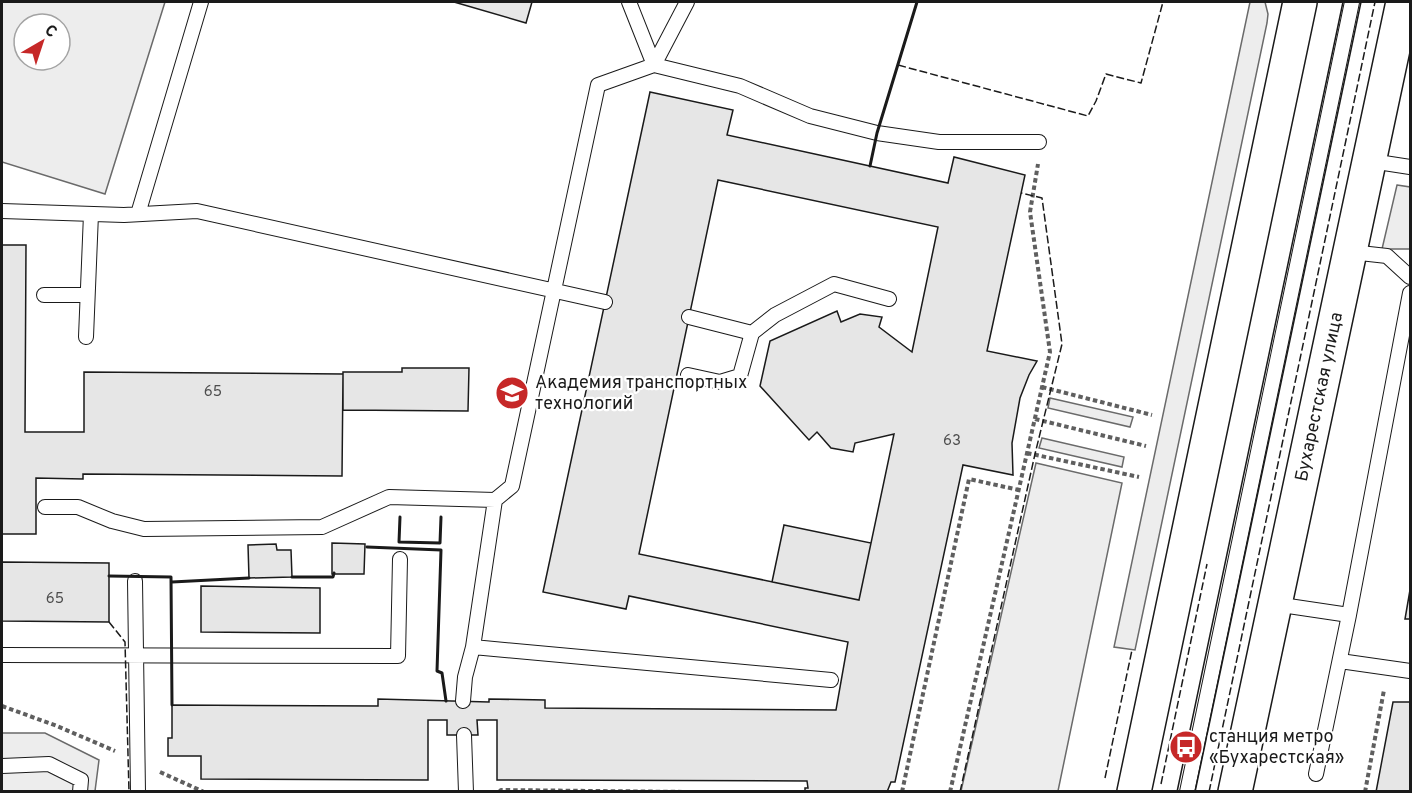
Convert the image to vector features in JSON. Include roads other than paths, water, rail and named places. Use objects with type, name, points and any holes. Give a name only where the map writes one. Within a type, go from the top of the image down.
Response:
[{"type":"main road","points":[[1134,792],[1300,2]]},
{"type":"main road","name":"Бухарестская улица","points":[[1235,792],[1403,2]]},
{"type":"lane","points":[[138,214],[201,2]]},
{"type":"lane","points":[[629,2],[654,65]]},
{"type":"lane","points":[[654,65],[687,2]]},
{"type":"lane","points":[[1187,792],[1352,2]]},
{"type":"lane","points":[[45,507],[78,507],[112,521],[144,529],[322,527],[389,497],[495,500],[512,486],[598,85],[654,65],[740,86],[810,116],[877,133],[939,142],[1040,142]]},
{"type":"lane","points":[[1371,161],[1410,167]]},
{"type":"lane","points":[[2,211],[138,214],[197,211],[605,302]]},
{"type":"lane","points":[[86,337],[91,214]]},
{"type":"lane","points":[[1351,252],[1387,256],[1410,277]]},
{"type":"lane","points":[[688,375],[720,382],[740,375],[752,333],[775,315],[834,284],[889,298]]},
{"type":"lane","points":[[1316,774],[1349,615],[1410,293]]},
{"type":"lane","points":[[44,295],[87,295]]},
{"type":"lane","points":[[689,317],[752,333]]},
{"type":"lane","points":[[463,701],[495,500]]},
{"type":"lane","points":[[2,655],[398,656],[400,559]]},
{"type":"lane","points":[[135,581],[138,792]]},
{"type":"lane","points":[[1275,604],[1349,615]]},
{"type":"lane","points":[[473,647],[831,680]]},
{"type":"lane","points":[[1340,661],[1410,671]]},
{"type":"lane","points":[[464,735],[466,792]]},
{"type":"lane","points":[[2,766],[49,764],[81,780],[80,792]]},
{"type":"tram line","points":[[1177,792],[1343,2]]},
{"type":"tram line","points":[[1195,792],[1361,2]]},
{"type":"place","name":"Академия транспортных технологий","points":[[512,393]]},
{"type":"place","name":"станция метро «Бухарестская»","points":[[1186,747]]}]
